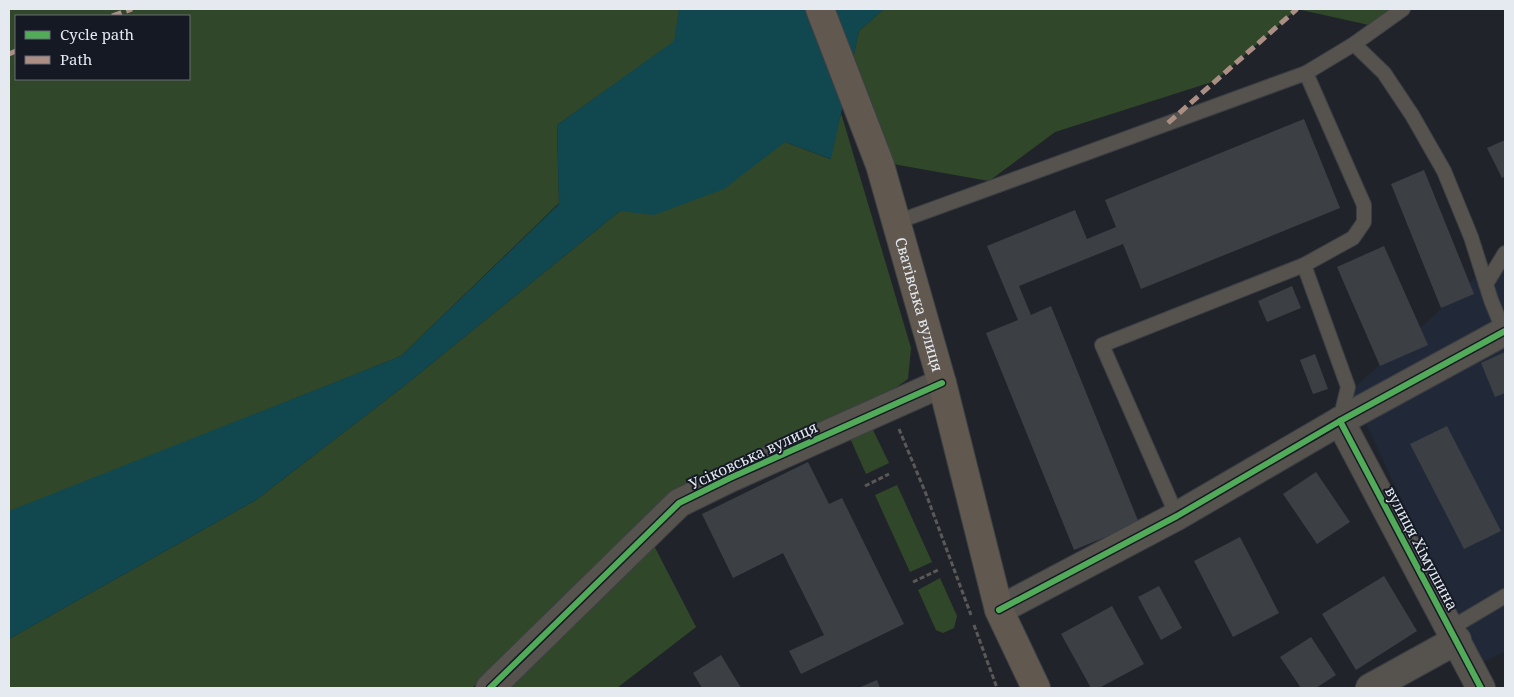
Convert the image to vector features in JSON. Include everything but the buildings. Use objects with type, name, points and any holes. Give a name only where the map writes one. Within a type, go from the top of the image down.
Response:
[{"type":"main road","name":"Сватівська вулиця","points":[[820,9],[880,165],[897,222],[942,383],[999,610],[1036,688]]},
{"type":"street","points":[[999,610],[1177,516],[1340,420],[1504,331]]},
{"type":"street","name":"Усіковська вулиця","points":[[490,688],[679,504],[730,478],[942,383]]},
{"type":"street","name":"вулиця Хімушина","points":[[1340,420],[1482,688]]},
{"type":"street","points":[[1370,688],[1454,634]]},
{"type":"lane","points":[[897,222],[1306,73],[1354,44],[1403,9]]},
{"type":"lane","points":[[1354,44],[1384,73],[1412,115],[1444,171],[1472,237],[1486,284],[1504,331]]},
{"type":"lane","points":[[1177,516],[1102,345],[1304,265],[1353,238],[1364,222],[1364,205],[1306,73]]},
{"type":"lane","points":[[1486,284],[1505,252]]},
{"type":"lane","points":[[1304,265],[1348,387],[1340,420]]},
{"type":"lane","points":[[1454,634],[1505,596]]},
{"type":"path","points":[[890,406],[926,494],[997,688]]},
{"type":"path","points":[[865,486],[889,474]]},
{"type":"path","points":[[913,582],[938,570]]},
{"type":"shaded area","points":[[679,9],[884,9],[859,31],[831,159],[785,142],[724,189],[654,215],[620,211],[404,386],[256,500],[9,639],[9,511],[401,356],[559,204],[557,125],[674,41]]},
{"type":"shaded area","points":[[1505,251],[1505,652],[1483,662],[1454,613],[1351,391]]},
{"type":"green space","points":[[9,9],[679,9],[675,41],[557,125],[559,203],[401,356],[141,460],[9,524]]},
{"type":"green space","points":[[884,9],[1297,9],[1215,81],[1055,132],[989,181],[893,164],[853,58],[859,31]]},
{"type":"green space","points":[[1297,9],[1393,9],[1378,27]]},
{"type":"green space","points":[[841,113],[911,348],[908,379],[885,395],[670,500],[472,688],[9,688],[9,639],[256,500],[404,386],[620,211],[785,142],[830,159]]},
{"type":"green space","points":[[872,428],[889,463],[866,474],[850,438]]},
{"type":"green space","points":[[897,485],[932,562],[910,572],[875,495]]},
{"type":"green space","points":[[648,534],[696,627],[617,688],[490,688]]},
{"type":"green space","points":[[940,578],[957,616],[954,628],[943,633],[936,630],[918,590]]},
{"type":"marked path","points":[[115,15],[132,9]]},
{"type":"marked path","points":[[1168,123],[1297,9]]},
{"type":"marked path","points":[[9,54],[15,51]]},
{"type":"cycle path","points":[[999,610],[1177,516],[1340,421],[1505,331]]},
{"type":"cycle path","points":[[490,688],[679,503],[730,478],[942,383]]},
{"type":"cycle path","points":[[1340,421],[1481,688]]}]
